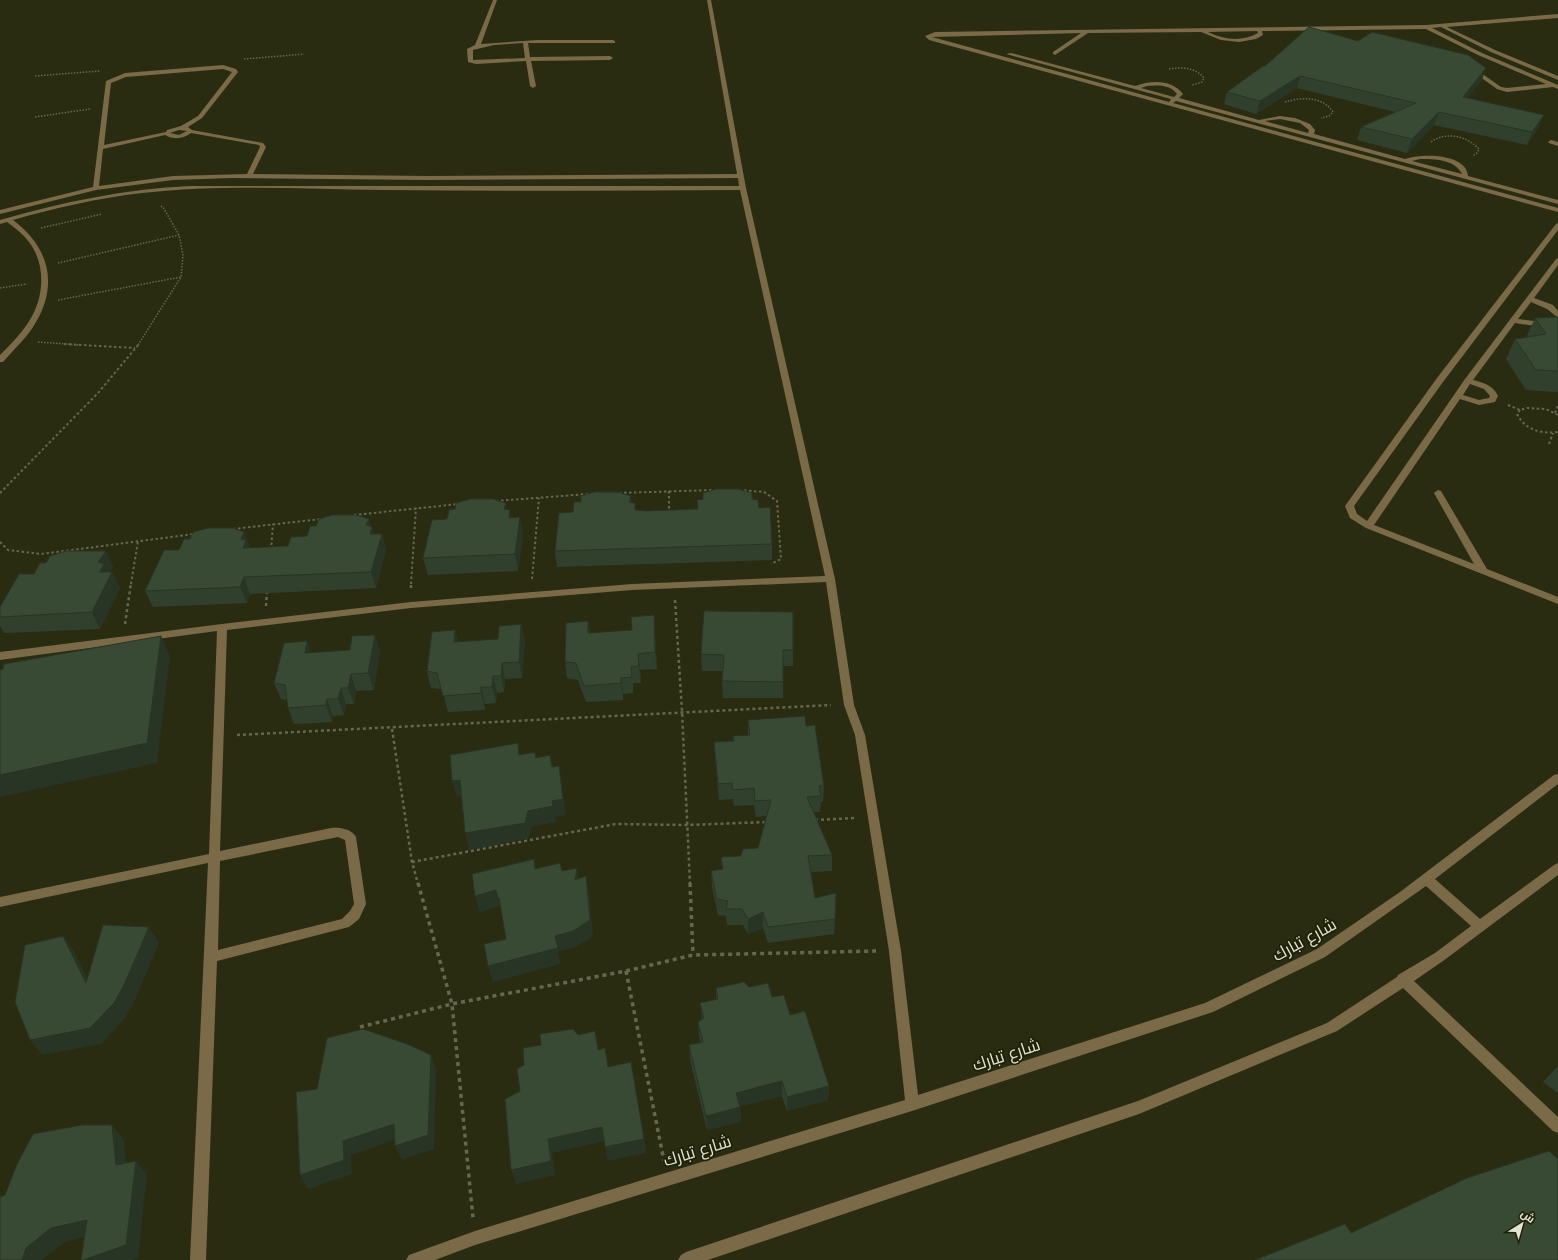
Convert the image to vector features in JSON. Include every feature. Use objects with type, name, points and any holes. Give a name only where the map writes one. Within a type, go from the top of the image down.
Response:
[{"type":"street","points":[[495,0],[478,45],[470,49],[470,61],[476,62],[491,53],[525,42],[614,42]]},
{"type":"street","points":[[709,0],[743,188],[830,579],[850,705],[860,735],[896,951],[912,1104]]},
{"type":"street","points":[[1558,16],[1426,27],[1087,31],[935,34],[928,36],[929,38],[1128,93],[1558,210]]},
{"type":"street","points":[[1442,26],[1493,51],[1558,78]]},
{"type":"street","points":[[1426,27],[1488,57],[1556,86]]},
{"type":"street","points":[[1202,30],[1210,36],[1224,40],[1241,41],[1254,39],[1261,34],[1259,29]]},
{"type":"street","points":[[1055,53],[1087,31]]},
{"type":"street","points":[[935,34],[1558,202]]},
{"type":"street","points":[[525,42],[533,86]]},
{"type":"street","points":[[478,45],[491,53],[528,59],[610,58]]},
{"type":"street","points":[[96,188],[108,82],[118,77],[223,67],[234,70],[235,72],[200,117],[182,128]]},
{"type":"street","points":[[1469,67],[1499,88],[1507,90],[1556,86]]},
{"type":"street","points":[[1128,93],[1136,88],[1151,84],[1171,87],[1180,94],[1177,99],[1168,104]]},
{"type":"street","points":[[1259,121],[1274,118],[1295,120],[1310,127],[1312,130],[1311,135]]},
{"type":"street","points":[[100,148],[167,132],[173,129],[189,129],[190,131],[261,144],[263,147],[249,176]]},
{"type":"street","points":[[167,132],[169,136],[177,137],[186,135],[190,131]]},
{"type":"street","points":[[1551,142],[1558,144]]},
{"type":"street","points":[[1405,161],[1421,157],[1444,159],[1462,167],[1465,174],[1464,177]]},
{"type":"street","points":[[0,212],[96,188],[142,181],[209,177],[449,178],[742,176]]},
{"type":"street","points":[[204,188],[209,177]]},
{"type":"street","points":[[4,221],[77,202],[123,193],[162,189],[743,188]]},
{"type":"street","points":[[0,360],[19,340],[33,322],[42,302],[46,281],[44,266],[36,246],[24,232],[4,221]]},
{"type":"street","points":[[1558,225],[1440,380],[1349,506],[1350,513],[1358,520],[1369,526],[1558,601]]},
{"type":"street","points":[[1369,526],[1468,381],[1558,260]]},
{"type":"street","points":[[1530,299],[1550,307],[1558,315]]},
{"type":"street","points":[[1514,321],[1537,325],[1549,324],[1558,319]]},
{"type":"street","points":[[1458,396],[1479,403],[1492,400],[1494,396],[1488,387],[1468,381]]},
{"type":"street","points":[[1438,493],[1483,571]]},
{"type":"street","points":[[0,656],[222,627],[411,605],[674,585],[830,579]]},
{"type":"street","points":[[198,1260],[211,957],[222,627]]},
{"type":"street","name":"شارع تبارك","points":[[414,1260],[475,1238],[912,1104],[1208,1008],[1322,953],[1426,879],[1558,778]]},
{"type":"street","points":[[0,902],[331,833],[345,834],[350,837],[360,904],[357,911],[345,923],[211,957]]},
{"type":"street","points":[[686,1260],[1139,1107],[1332,1027],[1439,957],[1558,868]]},
{"type":"street","points":[[1426,879],[1480,927]]},
{"type":"street","points":[[1403,980],[1558,1126]]},
{"type":"path","points":[[35,117],[105,107]]},
{"type":"path","points":[[0,493],[98,393],[136,348],[159,314],[181,277],[183,255],[179,235],[164,207],[157,204]]},
{"type":"path","points":[[24,232],[103,214]]},
{"type":"path","points":[[44,266],[179,235]]},
{"type":"path","points":[[42,302],[181,277]]},
{"type":"path","points":[[0,288],[46,281]]},
{"type":"path","points":[[19,340],[136,348]]},
{"type":"path","points":[[1555,413],[1558,405]]},
{"type":"path","points":[[1558,415],[1546,409],[1527,408],[1520,410],[1517,414],[1524,425],[1532,429],[1542,432],[1558,432]]},
{"type":"path","points":[[1549,444],[1552,433]]},
{"type":"path","points":[[617,493],[715,490]]},
{"type":"path","points":[[738,490],[762,490],[771,494],[777,501],[781,559],[769,565]]},
{"type":"path","points":[[669,491],[670,520]]},
{"type":"path","points":[[490,502],[594,494]]},
{"type":"path","points":[[531,595],[539,498]]},
{"type":"path","points":[[347,516],[460,504]]},
{"type":"path","points":[[411,605],[416,508]]},
{"type":"path","points":[[227,530],[324,518]]},
{"type":"path","points":[[270,554],[273,524]]},
{"type":"path","points":[[0,542],[8,550],[41,554],[197,534]]},
{"type":"path","points":[[122,640],[138,541]]},
{"type":"path","points":[[265,622],[268,584]]},
{"type":"path","points":[[674,585],[682,711],[693,955]]},
{"type":"path","points":[[218,736],[392,729],[682,711],[850,705]]},
{"type":"path","points":[[392,729],[412,862],[452,1004],[475,1238]]},
{"type":"path","points":[[811,820],[874,818]]},
{"type":"path","points":[[412,862],[616,824],[687,824],[773,821]]},
{"type":"path","points":[[360,1027],[452,1004],[626,971],[693,955],[896,951]]},
{"type":"path","points":[[626,971],[668,1178]]},
{"type":"building","points":[[1309,27],[1358,41],[1372,32],[1468,55],[1486,68],[1463,97],[1544,115],[1532,132],[1439,112],[1412,139],[1361,127],[1416,103],[1300,76],[1260,101],[1227,92],[1265,66]]},
{"type":"building","points":[[1558,317],[1558,371],[1536,370],[1515,339],[1546,334],[1535,318]]},
{"type":"building","points":[[716,489],[738,489],[752,493],[752,499],[758,500],[759,508],[770,507],[772,544],[555,551],[559,513],[573,512],[574,502],[581,502],[581,496],[594,492],[617,492],[631,496],[629,502],[635,503],[635,510],[698,509],[697,500],[703,499],[703,493]]},
{"type":"building","points":[[470,499],[493,499],[506,503],[504,509],[510,510],[509,518],[520,517],[515,554],[423,558],[432,520],[447,519],[449,510],[455,509],[456,503]]},
{"type":"building","points":[[332,515],[356,515],[369,519],[366,525],[372,527],[370,534],[382,534],[371,572],[244,577],[240,587],[145,591],[164,550],[179,550],[184,539],[190,539],[193,532],[208,528],[232,528],[244,532],[241,539],[246,540],[243,548],[288,546],[291,537],[307,536],[310,526],[316,526],[319,519]]},
{"type":"building","points":[[66,551],[106,551],[98,562],[104,564],[100,572],[112,572],[92,612],[0,617],[0,607],[19,574],[34,574],[40,563],[46,563],[50,556]]},
{"type":"building","points":[[704,611],[793,612],[793,650],[783,650],[783,682],[722,681],[724,655],[701,654]]},
{"type":"building","points":[[654,615],[655,652],[638,654],[639,666],[631,667],[632,677],[621,678],[621,683],[584,686],[576,663],[565,662],[566,623],[588,621],[588,633],[632,630],[631,617]]},
{"type":"building","points":[[521,624],[519,662],[502,663],[501,676],[493,676],[492,687],[481,687],[481,693],[443,696],[437,673],[427,671],[432,632],[455,630],[454,642],[498,639],[499,626]]},
{"type":"building","points":[[375,635],[368,673],[351,674],[348,688],[341,688],[338,699],[327,699],[326,705],[288,708],[285,685],[274,683],[284,643],[307,641],[305,653],[350,650],[352,636]]},
{"type":"building","points":[[161,636],[147,743],[0,775],[0,670],[3,669],[4,664]]},
{"type":"building","points":[[805,716],[806,726],[815,725],[824,786],[819,786],[821,796],[807,797],[832,855],[808,856],[815,898],[836,893],[835,919],[768,927],[763,912],[748,919],[742,909],[726,909],[728,901],[717,899],[711,871],[723,869],[721,857],[741,856],[743,849],[758,848],[771,800],[755,801],[754,788],[733,790],[732,783],[718,784],[714,742],[734,741],[733,736],[750,735],[748,720]]},
{"type":"building","points":[[518,743],[519,755],[535,752],[536,758],[550,755],[552,767],[559,766],[563,799],[552,801],[553,806],[528,811],[525,823],[465,833],[460,780],[452,781],[450,755]]},
{"type":"building","points":[[534,859],[535,869],[560,863],[562,871],[577,868],[575,880],[586,876],[590,920],[573,931],[555,936],[558,948],[488,966],[484,944],[506,939],[499,898],[496,890],[475,896],[472,874]]},
{"type":"building","points":[[103,925],[149,927],[124,985],[114,1003],[90,1028],[30,1040],[15,1002],[25,945],[63,936],[86,983]]},
{"type":"building","points":[[744,982],[749,987],[768,983],[772,997],[784,995],[790,1015],[805,1011],[829,1086],[787,1097],[782,1081],[736,1093],[740,1107],[706,1116],[689,1045],[703,1042],[698,1022],[704,1018],[700,1003],[718,999],[716,988]]},
{"type":"building","points":[[363,1029],[407,1044],[431,1055],[428,1135],[395,1146],[394,1124],[343,1141],[344,1160],[300,1175],[296,1092],[317,1089],[327,1038]]},
{"type":"building","points":[[573,1029],[578,1035],[595,1031],[598,1050],[605,1048],[608,1067],[631,1062],[644,1139],[605,1147],[602,1127],[548,1139],[551,1161],[511,1170],[505,1099],[520,1091],[517,1069],[524,1065],[523,1048],[541,1045],[540,1034]]},
{"type":"building","points":[[82,1125],[112,1125],[116,1165],[136,1161],[126,1245],[81,1260],[87,1220],[51,1228],[26,1248],[22,1260],[0,1260],[0,1197],[5,1195],[17,1164],[33,1134]]},
{"type":"building","points":[[1549,1151],[1558,1159],[1558,1260],[1255,1260],[1345,1224],[1351,1233],[1467,1178]]}]
